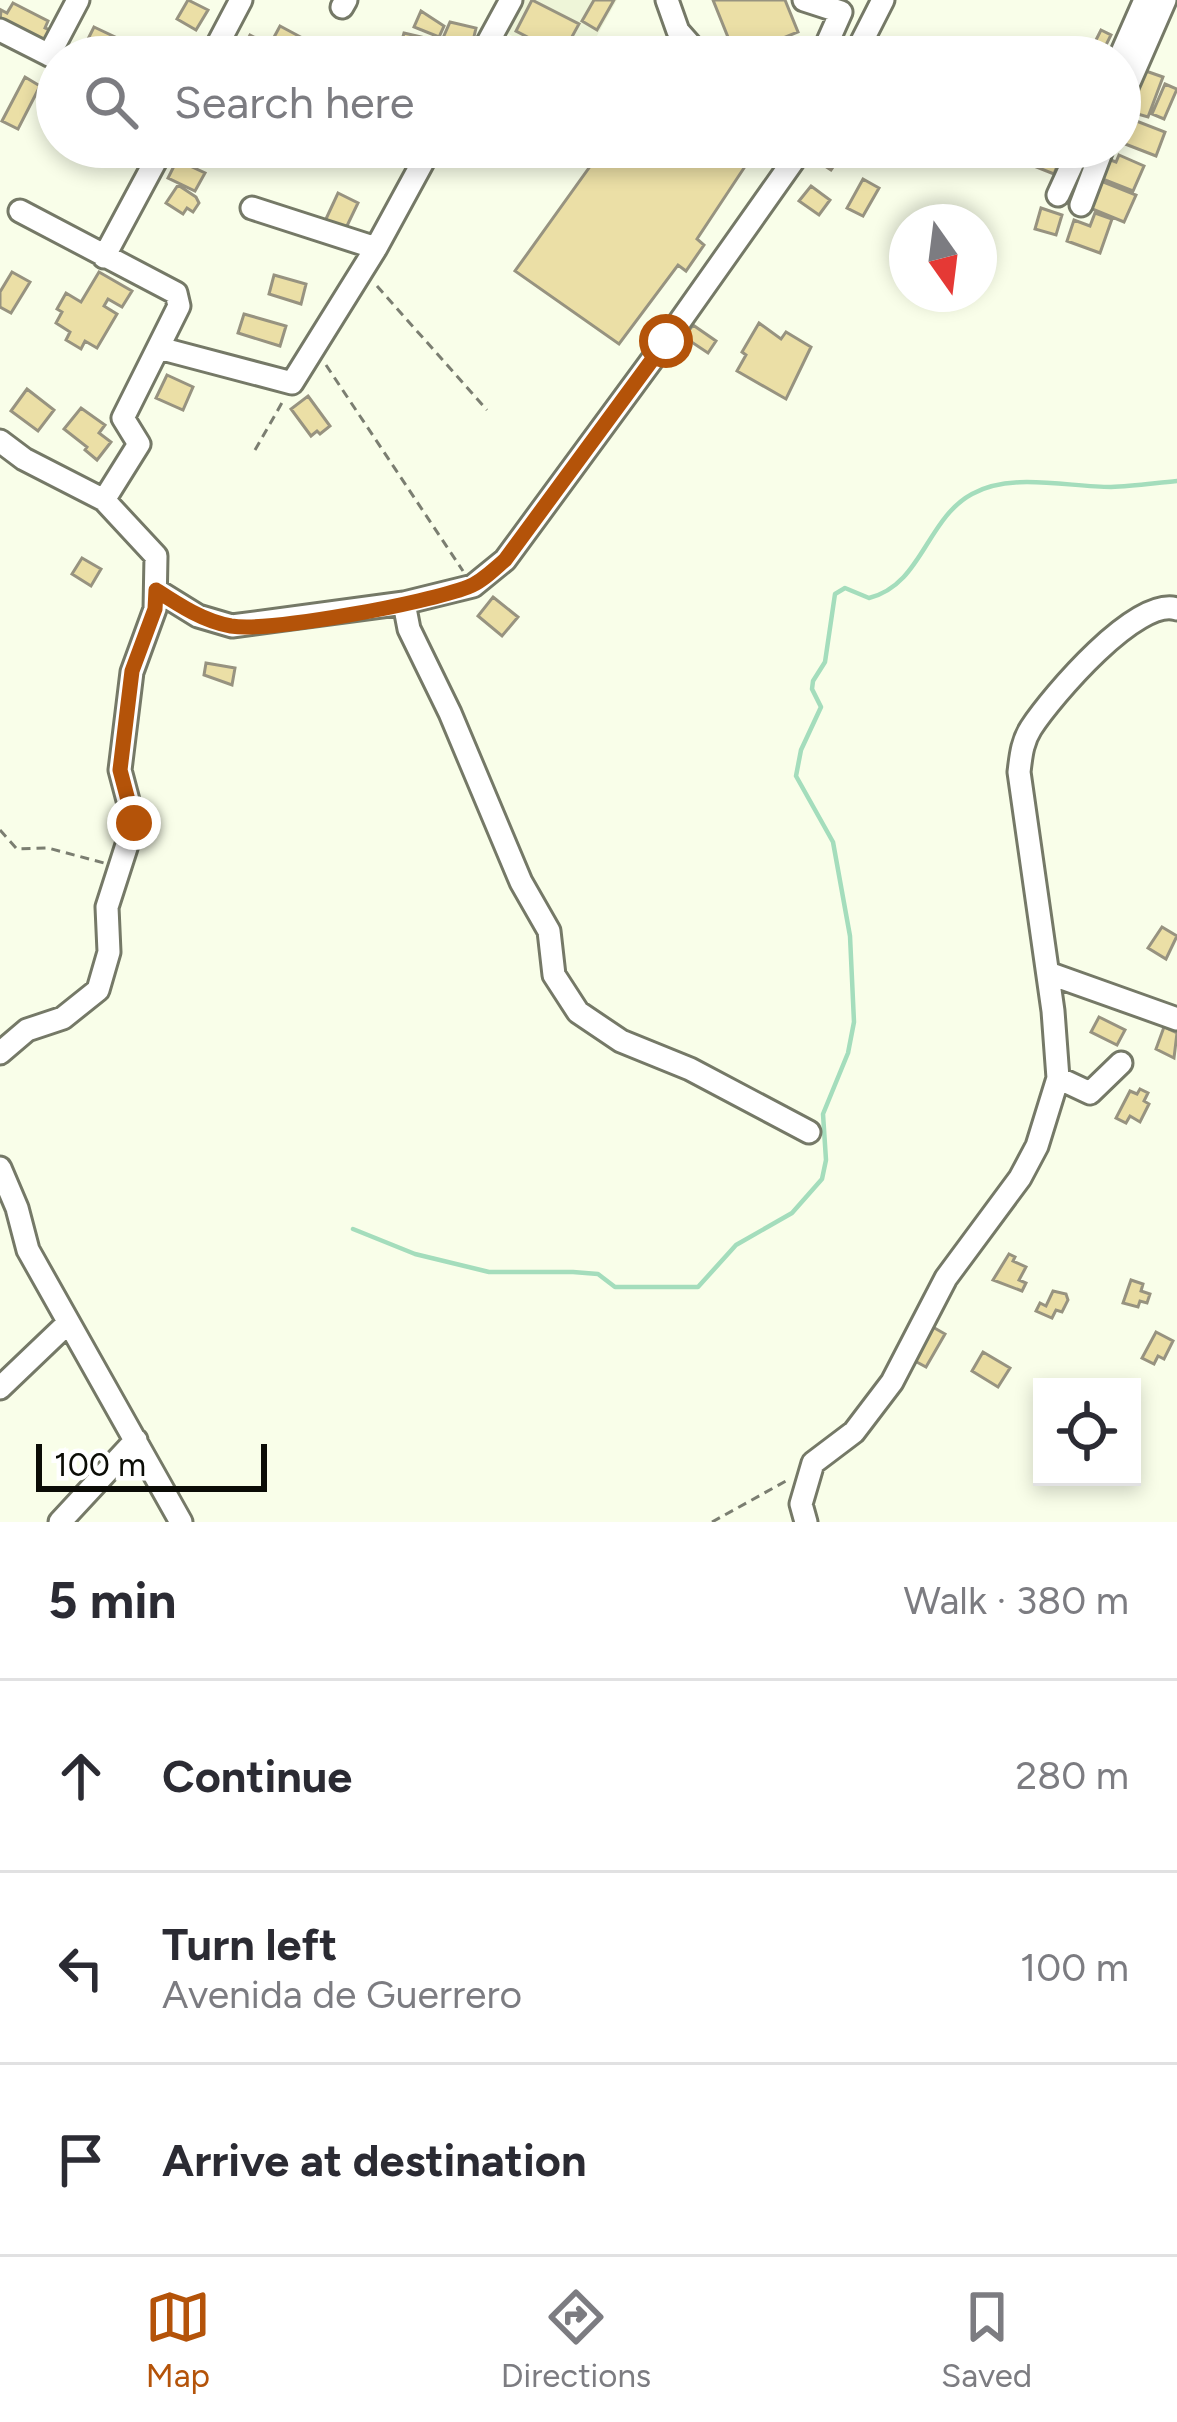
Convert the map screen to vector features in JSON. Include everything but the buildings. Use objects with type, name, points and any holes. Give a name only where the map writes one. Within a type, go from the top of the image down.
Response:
[{"type":"street","points":[[63,36],[79,0]]},
{"type":"street","points":[[222,36],[241,0]]},
{"type":"street","points":[[491,36],[511,0]]},
{"type":"street","points":[[668,0],[682,36]]},
{"type":"street","points":[[805,0],[841,11],[878,10]]},
{"type":"street","points":[[1134,36],[1145,0]]},
{"type":"street","points":[[1140,36],[1165,0]]},
{"type":"street","points":[[830,36],[841,11]]},
{"type":"street","points":[[0,31],[36,49]]},
{"type":"street","points":[[104,257],[152,168]]},
{"type":"street","points":[[159,348],[292,383],[420,168]]},
{"type":"street","points":[[156,590],[198,616],[232,626],[404,603],[473,586],[505,560],[788,168]]},
{"type":"street","points":[[1058,195],[1070,168]]},
{"type":"street","points":[[1081,205],[1095,168]]},
{"type":"street","points":[[252,208],[376,248]]},
{"type":"street","points":[[20,211],[176,293],[179,306],[123,418],[139,444],[104,500]]},
{"type":"street","points":[[0,441],[24,459],[104,500],[156,556],[155,609],[132,671],[120,770],[134,823],[107,908],[109,952],[98,990],[63,1018],[27,1030],[0,1053]]},
{"type":"street","points":[[404,603],[409,629],[450,712],[520,882],[549,931],[554,975],[578,1012],[621,1041],[691,1069],[809,1132]]},
{"type":"street","points":[[806,1522],[801,1504],[813,1463],[854,1432],[892,1382],[946,1278],[1020,1178],[1037,1146],[1058,1078],[1048,973],[1018,772],[1022,746],[1032,726],[1086,664],[1131,621],[1155,607],[1177,609]]},
{"type":"street","points":[[1048,973],[1177,1019]]},
{"type":"street","points":[[1058,1078],[1090,1093],[1121,1063]]},
{"type":"street","points":[[0,1168],[28,1250],[181,1522]]},
{"type":"street","points":[[0,1388],[68,1323]]},
{"type":"street","points":[[60,1522],[136,1440]]},
{"type":"path","points":[[362,269],[488,410]]},
{"type":"path","points":[[315,348],[473,586]]},
{"type":"path","points":[[255,450],[292,383]]},
{"type":"path","points":[[0,830],[16,849],[48,848],[117,867]]},
{"type":"path","points":[[712,1522],[787,1480]]},
{"type":"shaded area","points":[[519,0],[617,0],[597,36],[512,36],[502,30]]},
{"type":"waterway","points":[[353,1229],[415,1254],[489,1272],[573,1272],[598,1274],[615,1287],[698,1287],[736,1245],[792,1213],[822,1179],[826,1160],[823,1114],[848,1053],[854,1022],[850,936],[833,842],[796,776],[801,750],[821,707],[812,689],[825,662],[835,594],[845,588],[869,598],[887,591],[913,566],[957,505],[987,487],[1022,482],[1111,487],[1177,481]]},
{"type":"route","points":[[134,823],[120,770],[132,671],[155,609],[156,590],[198,616],[232,626],[315,618],[423,600],[473,586],[505,560],[666,341]]}]
